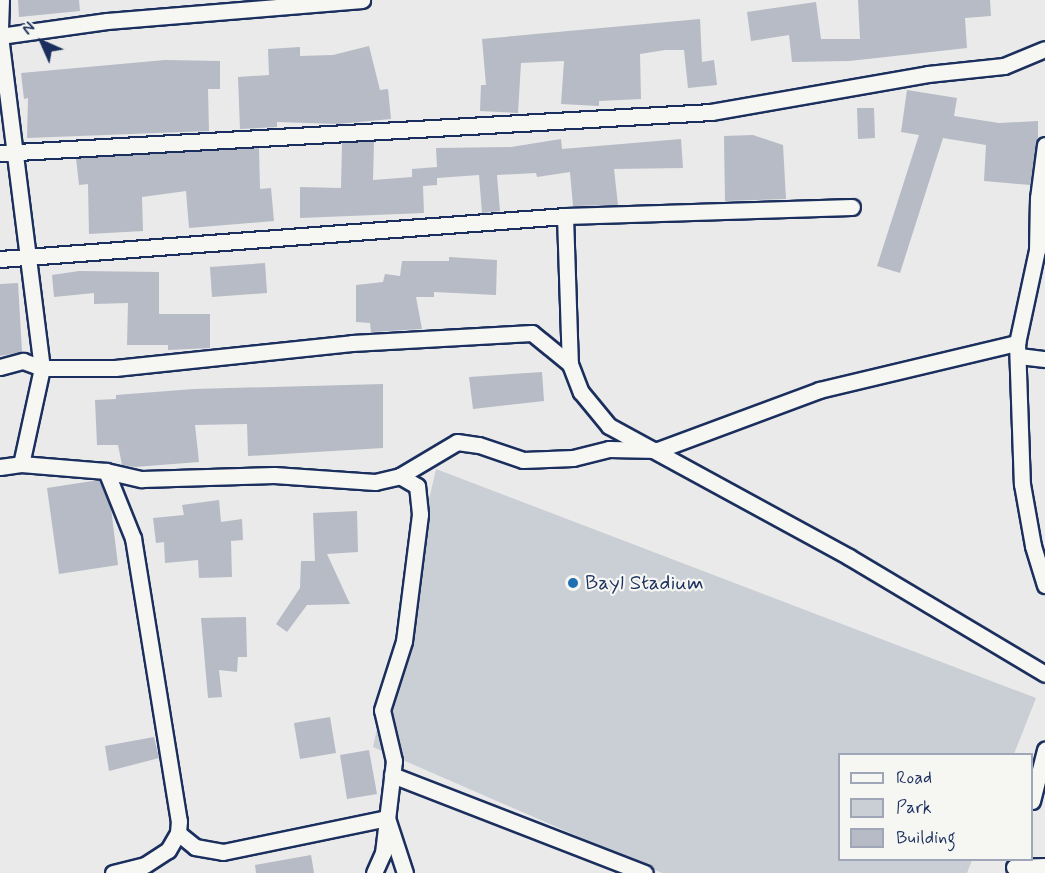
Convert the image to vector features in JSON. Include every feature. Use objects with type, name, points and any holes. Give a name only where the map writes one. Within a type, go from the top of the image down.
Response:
[{"type":"street","points":[[1,0],[0,36],[17,152],[42,368],[21,464]]},
{"type":"street","points":[[0,36],[106,21],[362,0]]},
{"type":"street","points":[[0,153],[711,112],[1004,66],[1045,49]]},
{"type":"street","points":[[1045,145],[1038,198],[1041,250],[1018,349],[1022,484],[1033,546],[1045,585]]},
{"type":"street","points":[[0,259],[29,259],[565,216],[852,207]]},
{"type":"street","points":[[565,216],[570,364],[581,392],[609,426],[658,450],[849,557],[1045,674]]},
{"type":"street","points":[[0,367],[23,361],[42,368],[115,368],[352,342],[524,333],[541,336],[570,364]]},
{"type":"street","points":[[0,467],[21,464],[106,471],[142,479],[175,480],[274,475],[375,482],[400,476],[457,442],[479,445],[523,460],[573,458],[609,449],[658,450],[819,390],[1018,349],[1045,359]]},
{"type":"street","points":[[106,471],[133,538],[176,796],[178,833],[168,850],[145,865],[112,873]]},
{"type":"street","points":[[374,873],[383,853],[394,761],[382,710],[404,641],[420,514],[417,486],[400,476]]},
{"type":"street","points":[[1033,797],[1045,750]]},
{"type":"street","points":[[392,775],[645,873]]},
{"type":"street","points":[[178,833],[195,847],[223,852],[387,818]]},
{"type":"street","points":[[387,818],[405,873]]},
{"type":"street","points":[[1014,866],[1045,866]]},
{"type":"green space","name":"Bayl Stadium","points":[[436,469],[1036,698],[1014,753],[838,753],[838,861],[972,861],[967,873],[662,873],[373,747]]},
{"type":"building","points":[[18,0],[79,0],[80,11],[19,17]]},
{"type":"building","points":[[858,0],[990,0],[991,16],[965,18],[967,48],[849,61],[792,62],[789,35],[751,41],[747,12],[816,2],[821,39],[860,39]]},
{"type":"building","points":[[700,19],[702,62],[714,60],[717,85],[688,88],[684,50],[665,50],[640,54],[641,99],[599,101],[599,106],[561,104],[564,61],[521,63],[518,113],[480,111],[481,85],[486,85],[482,39]]},
{"type":"building","points":[[369,46],[380,90],[388,89],[391,119],[338,124],[277,122],[277,127],[240,129],[238,77],[269,75],[268,49],[300,47],[300,56],[333,55]]},
{"type":"building","points":[[165,60],[220,61],[220,89],[208,89],[209,131],[27,138],[28,98],[24,99],[21,73]]},
{"type":"building","points":[[907,90],[957,98],[954,116],[999,123],[1038,121],[1038,138],[1030,185],[984,181],[986,145],[943,138],[900,273],[877,266],[919,135],[901,132]]},
{"type":"building","points":[[857,108],[874,108],[875,138],[858,139]]},
{"type":"building","points":[[753,135],[783,145],[786,199],[725,201],[724,136]]},
{"type":"building","points":[[561,139],[562,149],[681,139],[683,168],[614,169],[618,205],[573,206],[570,172],[537,177],[536,173],[497,175],[500,211],[482,213],[479,175],[437,178],[437,185],[423,186],[424,213],[300,218],[300,187],[341,188],[342,143],[374,141],[373,180],[412,177],[412,169],[437,167],[436,148],[511,147]]},
{"type":"building","points":[[259,148],[260,189],[271,188],[274,221],[189,228],[186,191],[142,197],[143,231],[89,234],[88,184],[79,185],[76,158]]},
{"type":"building","points":[[449,257],[497,260],[496,295],[434,292],[434,297],[416,297],[422,329],[371,332],[370,323],[356,322],[356,285],[383,282],[385,274],[400,276],[402,261],[449,261]]},
{"type":"building","points":[[265,263],[267,293],[212,297],[210,267]]},
{"type":"building","points":[[79,271],[159,272],[159,314],[210,314],[210,348],[168,350],[168,345],[127,345],[128,303],[94,304],[94,293],[54,297],[52,275]]},
{"type":"building","points":[[18,283],[22,352],[0,356],[0,284]]},
{"type":"building","points":[[542,372],[544,401],[473,409],[469,377]]},
{"type":"building","points":[[383,384],[383,448],[248,456],[247,424],[195,425],[199,462],[135,467],[122,465],[118,445],[97,445],[95,400],[116,399],[116,395],[194,389]]},
{"type":"building","points":[[99,480],[111,508],[118,565],[59,574],[47,488]]},
{"type":"building","points":[[219,500],[221,522],[242,519],[243,540],[231,541],[232,577],[199,578],[198,560],[165,563],[164,542],[156,543],[153,518],[184,515],[182,505]]},
{"type":"building","points":[[357,511],[358,552],[327,554],[350,604],[307,605],[287,632],[276,624],[300,588],[301,561],[315,561],[313,513]]},
{"type":"building","points":[[246,617],[247,657],[238,657],[237,672],[219,670],[222,697],[208,698],[201,618]]},
{"type":"building","points":[[330,717],[336,753],[300,759],[294,723]]},
{"type":"building","points":[[154,737],[159,758],[109,771],[105,746]]},
{"type":"building","points":[[369,750],[377,794],[347,799],[340,755]]},
{"type":"building","points":[[311,855],[314,873],[256,873],[255,865]]},
{"type":"place","name":"Bayl Stadium","points":[[573,583]]}]
